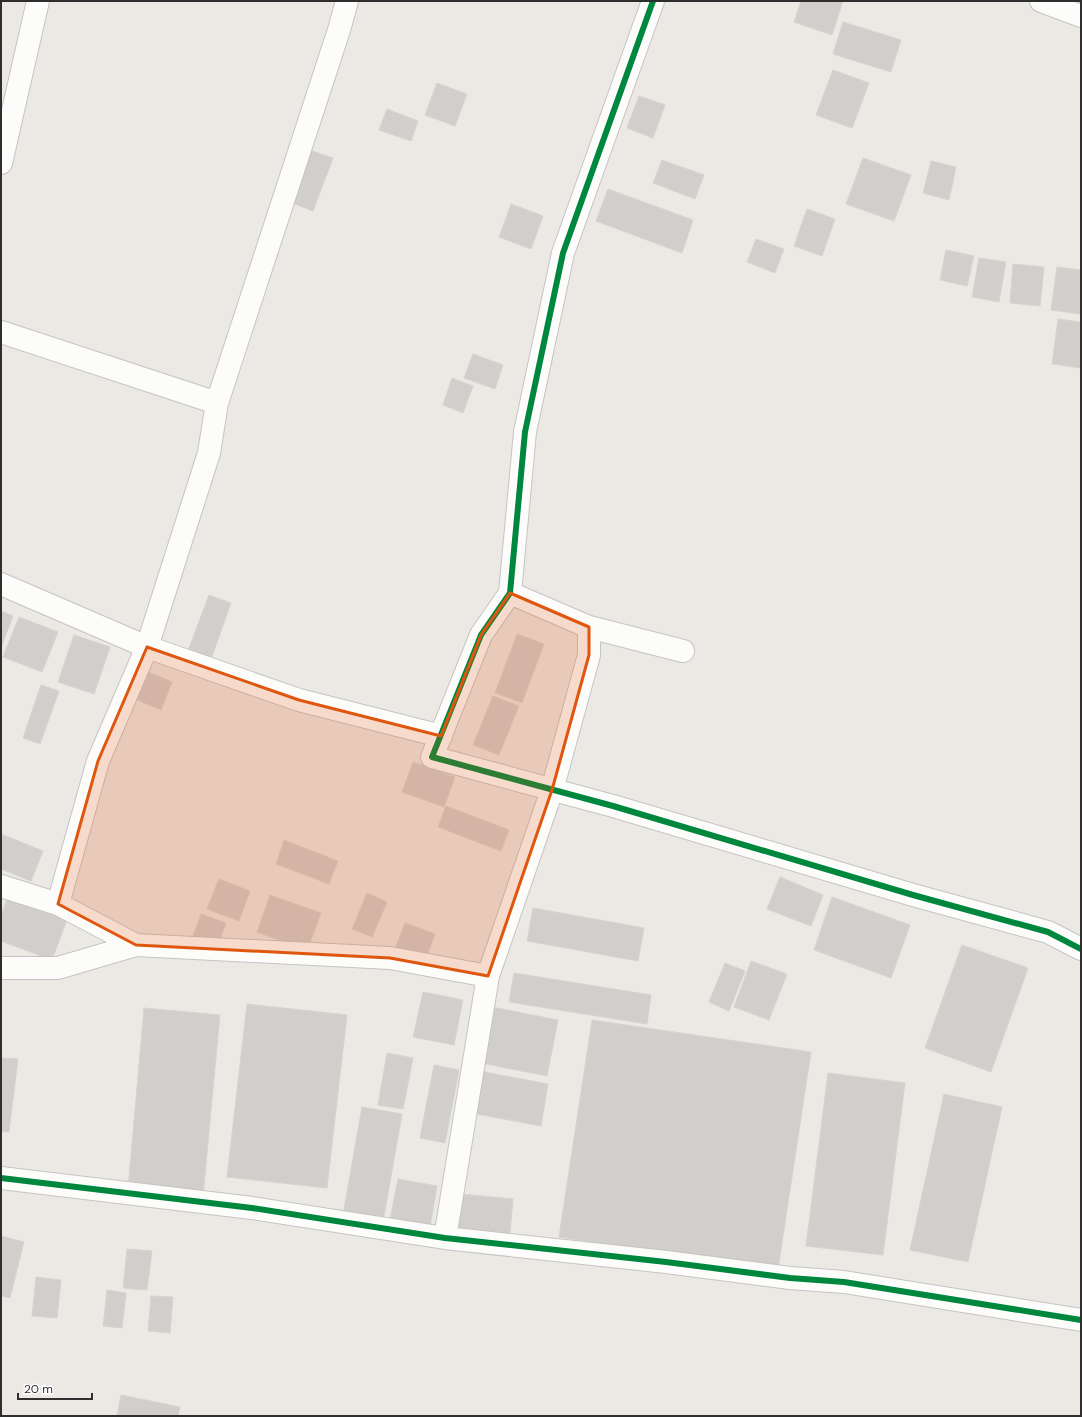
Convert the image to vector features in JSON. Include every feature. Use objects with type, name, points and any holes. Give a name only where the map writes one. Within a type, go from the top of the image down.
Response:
[{"type":"street","points":[[1,163],[38,1]]},
{"type":"street","points":[[58,904],[98,761],[147,647],[209,453],[217,404],[339,30],[347,1]]},
{"type":"street","points":[[652,1],[563,252],[525,432],[510,593],[481,635],[432,757],[552,790],[913,895],[1048,932],[1081,949]]},
{"type":"street","points":[[1041,1],[1081,16]]},
{"type":"street","points":[[1,332],[217,404]]},
{"type":"street","points":[[1,584],[147,647],[299,700],[441,736]]},
{"type":"street","points":[[510,593],[589,627],[682,651]]},
{"type":"street","points":[[445,1238],[488,976],[552,790],[589,655],[589,627]]},
{"type":"street","points":[[1,886],[58,904],[136,945]]},
{"type":"street","points":[[1,968],[58,968],[136,945],[390,958],[488,976]]},
{"type":"street","points":[[1,1178],[252,1208],[445,1238],[666,1262],[790,1278],[844,1282],[1081,1320]]},
{"type":"highlighted area","points":[[510,593],[589,627],[589,655],[552,790],[488,976],[390,958],[136,945],[58,904],[98,761],[147,647],[299,700],[441,736],[481,635]]},
{"type":"building","points":[[801,1],[843,1],[832,35],[794,22]]},
{"type":"building","points":[[843,22],[901,40],[891,72],[833,54]]},
{"type":"building","points":[[833,70],[869,83],[852,128],[816,115]]},
{"type":"building","points":[[437,83],[467,94],[455,126],[425,115]]},
{"type":"building","points":[[639,96],[665,105],[653,138],[627,128]]},
{"type":"building","points":[[387,109],[418,121],[411,141],[379,130]]},
{"type":"building","points":[[309,150],[333,158],[313,211],[290,202]]},
{"type":"building","points":[[863,158],[911,175],[894,221],[846,204]]},
{"type":"building","points":[[662,160],[704,175],[695,199],[653,183]]},
{"type":"building","points":[[931,161],[956,167],[949,200],[923,193]]},
{"type":"building","points":[[608,189],[693,220],[682,253],[596,221]]},
{"type":"building","points":[[511,204],[543,216],[531,249],[499,237]]},
{"type":"building","points":[[807,209],[835,219],[822,256],[794,246]]},
{"type":"building","points":[[756,239],[784,249],[775,273],[747,262]]},
{"type":"building","points":[[946,250],[974,256],[967,286],[940,280]]},
{"type":"building","points":[[979,258],[1006,262],[999,302],[972,297]]},
{"type":"building","points":[[1013,264],[1044,267],[1040,306],[1010,303]]},
{"type":"building","points":[[1057,267],[1081,270],[1081,314],[1051,310]]},
{"type":"building","points":[[1058,319],[1081,322],[1081,368],[1052,364]]},
{"type":"building","points":[[473,354],[503,365],[495,389],[464,378]]},
{"type":"building","points":[[452,378],[473,386],[463,413],[443,405]]},
{"type":"building","points":[[209,595],[231,603],[211,659],[188,651]]},
{"type":"building","points":[[1,611],[13,616],[1,647]]},
{"type":"building","points":[[19,617],[58,632],[42,672],[3,657]]},
{"type":"building","points":[[517,634],[544,644],[522,703],[495,693]]},
{"type":"building","points":[[74,635],[110,647],[94,694],[58,682]]},
{"type":"building","points":[[146,671],[172,682],[161,710],[135,699]]},
{"type":"building","points":[[41,685],[59,691],[40,744],[23,738]]},
{"type":"building","points":[[493,696],[519,706],[499,755],[473,745]]},
{"type":"building","points":[[413,762],[455,777],[444,807],[402,792]]},
{"type":"building","points":[[446,806],[509,830],[501,851],[438,827]]},
{"type":"building","points":[[1,834],[43,851],[31,881],[1,869]]},
{"type":"building","points":[[284,840],[338,861],[329,884],[276,864]]},
{"type":"building","points":[[780,877],[823,895],[811,926],[767,909]]},
{"type":"building","points":[[219,879],[250,891],[239,921],[207,909]]},
{"type":"building","points":[[10,892],[69,914],[52,960],[1,941],[1,916]]},
{"type":"building","points":[[367,893],[387,902],[372,937],[352,929]]},
{"type":"building","points":[[270,895],[321,913],[307,951],[257,932]]},
{"type":"building","points":[[832,897],[910,925],[891,978],[814,950]]},
{"type":"building","points":[[533,908],[644,928],[638,961],[527,941]]},
{"type":"building","points":[[201,914],[226,923],[218,945],[193,936]]},
{"type":"building","points":[[405,923],[435,934],[425,961],[395,949]]},
{"type":"building","points":[[962,945],[1028,968],[991,1072],[925,1048]]},
{"type":"building","points":[[751,961],[787,974],[769,1020],[734,1007]]},
{"type":"building","points":[[725,963],[745,971],[729,1011],[709,1002]]},
{"type":"building","points":[[514,973],[651,995],[647,1024],[509,1002]]},
{"type":"building","points":[[423,992],[463,1000],[454,1045],[413,1037]]},
{"type":"building","points":[[247,1004],[347,1015],[327,1188],[227,1177]]},
{"type":"building","points":[[492,1007],[558,1020],[547,1076],[481,1063]]},
{"type":"building","points":[[144,1008],[220,1015],[203,1196],[128,1189]]},
{"type":"building","points":[[592,1020],[811,1052],[778,1269],[559,1237]]},
{"type":"building","points":[[387,1053],[413,1058],[403,1109],[378,1105]]},
{"type":"building","points":[[1,1058],[18,1059],[9,1132],[1,1131]]},
{"type":"building","points":[[434,1065],[459,1070],[445,1143],[420,1138]]},
{"type":"building","points":[[480,1071],[548,1084],[541,1126],[472,1113]]},
{"type":"building","points":[[828,1073],[905,1083],[883,1255],[806,1246]]},
{"type":"building","points":[[944,1094],[1002,1107],[968,1262],[910,1250]]},
{"type":"building","points":[[362,1107],[402,1114],[383,1222],[343,1215]]},
{"type":"building","points":[[398,1179],[437,1186],[430,1227],[390,1220]]},
{"type":"building","points":[[461,1194],[513,1199],[510,1233],[458,1228]]},
{"type":"building","points":[[1,1236],[24,1242],[10,1298],[1,1296]]},
{"type":"building","points":[[127,1249],[152,1251],[147,1290],[123,1288]]},
{"type":"building","points":[[36,1277],[61,1280],[57,1318],[32,1316]]},
{"type":"building","points":[[107,1290],[126,1293],[122,1328],[103,1326]]},
{"type":"building","points":[[151,1296],[173,1297],[170,1333],[148,1331]]},
{"type":"building","points":[[121,1395],[180,1407],[178,1416],[117,1416]]},
{"type":"cycle path","points":[[653,1],[563,253],[525,432],[510,593],[481,635],[432,757],[613,806],[913,895],[1048,932],[1081,949]]},
{"type":"cycle path","points":[[1,1178],[252,1208],[445,1238],[666,1262],[790,1278],[844,1282],[1081,1320]]}]
